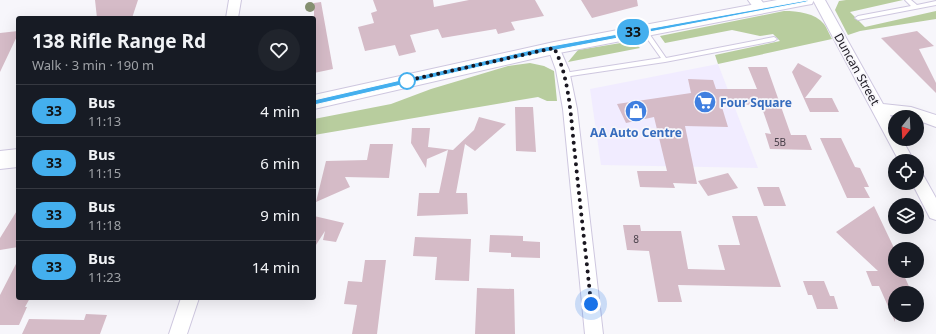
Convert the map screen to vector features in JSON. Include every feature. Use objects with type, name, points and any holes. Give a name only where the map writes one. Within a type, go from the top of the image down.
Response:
[{"type":"street","points":[[232,16],[235,0]]},
{"type":"street","points":[[316,102],[758,4],[806,0]]},
{"type":"street","name":"Duncan Street","points":[[819,0],[888,126]]},
{"type":"street","points":[[554,48],[564,76],[570,110],[594,334]]},
{"type":"street","points":[[879,109],[911,112],[936,121]]},
{"type":"street","points":[[0,160],[16,158]]},
{"type":"street","points":[[924,190],[936,213]]},
{"type":"street","points":[[178,334],[189,300]]},
{"type":"lane","points":[[908,0],[916,7]]},
{"type":"lane","points":[[858,18],[936,3]]},
{"type":"lane","points":[[644,30],[665,60]]},
{"type":"lane","points":[[564,76],[665,60],[774,39]]},
{"type":"shaded area","points":[[718,64],[758,168],[601,165],[590,89]]},
{"type":"green space","points":[[903,0],[850,12],[865,27],[936,11],[936,19],[860,31],[848,35],[835,10],[839,1]]},
{"type":"green space","points":[[784,11],[795,11],[816,17],[824,24],[832,39],[718,64],[715,55],[780,41],[773,34],[760,36],[732,30],[665,43],[660,36]]},
{"type":"green space","points":[[633,41],[640,48],[568,62],[578,50]]},
{"type":"green space","points":[[530,63],[544,66],[554,71],[557,101],[547,101],[538,97],[316,135],[316,119],[391,104],[431,89],[508,66]]},
{"type":"building","points":[[95,0],[138,0],[133,16],[97,16]]},
{"type":"building","points":[[373,0],[433,0],[434,7],[469,0],[535,0],[544,16],[511,22],[515,30],[498,34],[496,29],[442,38],[438,29],[410,35],[416,52],[399,56],[395,45],[365,51],[358,27],[374,23],[371,13],[377,11]]},
{"type":"building","points":[[581,0],[637,0],[638,6],[592,18]]},
{"type":"building","points":[[321,2],[333,69],[316,73],[316,16],[314,16],[314,3]]},
{"type":"building","points":[[16,31],[16,38],[0,72],[0,33]]},
{"type":"building","points":[[917,31],[934,46],[919,49],[936,83],[936,93],[881,38]]},
{"type":"building","points":[[798,63],[822,76],[805,98],[832,98],[839,112],[810,112],[792,72]]},
{"type":"building","points":[[748,67],[767,67],[791,135],[806,135],[812,150],[770,149],[765,133],[771,134],[761,105],[721,104],[728,127],[685,126],[697,184],[673,183],[675,188],[640,187],[637,171],[667,171],[654,117],[626,123],[617,104],[691,93],[688,79],[713,80],[716,89],[757,89]]},
{"type":"building","points":[[515,107],[533,107],[536,152],[516,151]]},
{"type":"building","points":[[479,117],[506,124],[475,151],[465,144],[456,193],[467,193],[468,214],[417,216],[419,193],[439,193],[448,150],[427,159],[426,168],[411,143],[412,128],[430,128],[428,147],[453,150],[474,130]]},
{"type":"building","points":[[820,138],[841,138],[855,167],[860,168],[869,187],[864,187],[870,198],[847,198]]},
{"type":"building","points":[[370,144],[393,144],[389,178],[345,177],[350,187],[316,202],[326,161],[367,160]]},
{"type":"building","points":[[728,173],[738,188],[708,196],[698,181]]},
{"type":"building","points":[[757,187],[779,187],[786,206],[764,206]]},
{"type":"building","points":[[874,206],[891,242],[888,242],[888,278],[905,278],[909,286],[888,286],[888,306],[879,286],[872,286],[866,271],[878,271],[836,232]]},
{"type":"building","points":[[16,212],[16,247],[0,250],[0,238]]},
{"type":"building","points":[[316,216],[344,223],[336,242],[323,240],[325,231],[316,245]]},
{"type":"building","points":[[732,216],[757,216],[781,287],[678,285],[682,302],[658,302],[649,251],[627,250],[623,225],[640,225],[641,231],[681,231],[688,269],[725,270],[718,245],[740,245]]},
{"type":"building","points":[[490,235],[523,236],[523,241],[540,242],[540,258],[511,257],[511,253],[489,252]]},
{"type":"building","points":[[415,237],[471,239],[469,281],[435,280],[437,257],[413,256]]},
{"type":"building","points":[[365,260],[386,260],[377,334],[352,334],[357,305],[344,304],[348,281],[362,282]]},
{"type":"building","points":[[16,264],[16,300],[29,300],[19,325],[0,325],[0,295]]},
{"type":"building","points":[[803,281],[824,281],[830,296],[834,296],[838,309],[817,309],[812,295],[808,295]]},
{"type":"building","points":[[477,288],[514,289],[515,334],[475,334]]},
{"type":"building","points":[[86,314],[107,315],[100,334],[22,334],[29,319],[84,320]]},
{"type":"bus line","name":"33","points":[[316,102],[540,51],[806,0]]},
{"type":"place","name":"Four Square","points":[[705,102]]},
{"type":"place","name":"AA Auto Centre","points":[[636,111]]},
{"type":"route","points":[[407,81],[405,81],[554,48],[564,76],[570,110],[591,304]]}]
